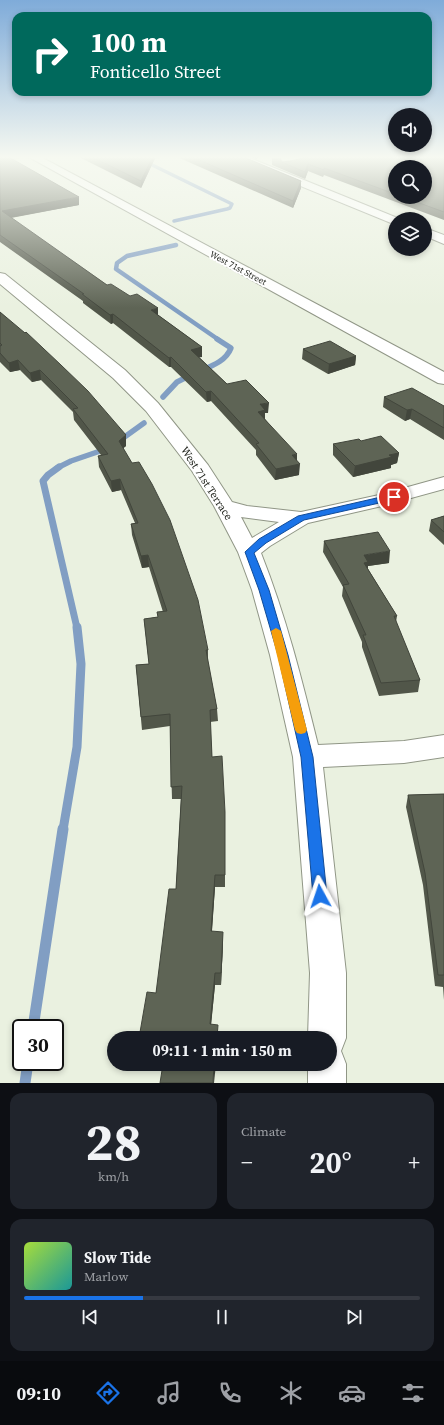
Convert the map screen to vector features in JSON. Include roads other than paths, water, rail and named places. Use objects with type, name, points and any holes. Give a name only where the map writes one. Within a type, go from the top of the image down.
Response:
[{"type":"street","name":"West 71st Street","points":[[125,207],[444,379]]},
{"type":"street","points":[[365,207],[388,217]]},
{"type":"street","points":[[432,235],[444,240]]},
{"type":"street","name":"West 71st Terrace","points":[[0,277],[119,374],[152,407],[201,469],[224,506],[249,552],[264,590],[283,655],[307,757],[328,973],[327,1031]]},
{"type":"street","points":[[249,552],[262,541],[301,518],[382,500],[444,483]]},
{"type":"street","points":[[224,506],[246,512],[301,518]]},
{"type":"street","points":[[307,757],[404,752],[444,746]]},
{"type":"street","points":[[327,1071],[327,1083]]},
{"type":"waterway","points":[[174,221],[227,209],[231,207]]},
{"type":"waterway","points":[[176,245],[127,256],[117,263],[116,269],[219,340]]},
{"type":"waterway","points":[[200,371],[222,360],[229,353],[231,348],[217,339]]},
{"type":"waterway","points":[[163,397],[177,382],[191,375]]},
{"type":"waterway","points":[[119,441],[144,423]]},
{"type":"waterway","points":[[59,467],[71,461],[106,449]]},
{"type":"waterway","points":[[59,467],[48,475],[43,481],[77,628]]},
{"type":"waterway","points":[[63,830],[77,747],[81,664],[77,627]]},
{"type":"waterway","points":[[34,1019],[63,829]]},
{"type":"waterway","points":[[25,1083],[27,1071]]}]
